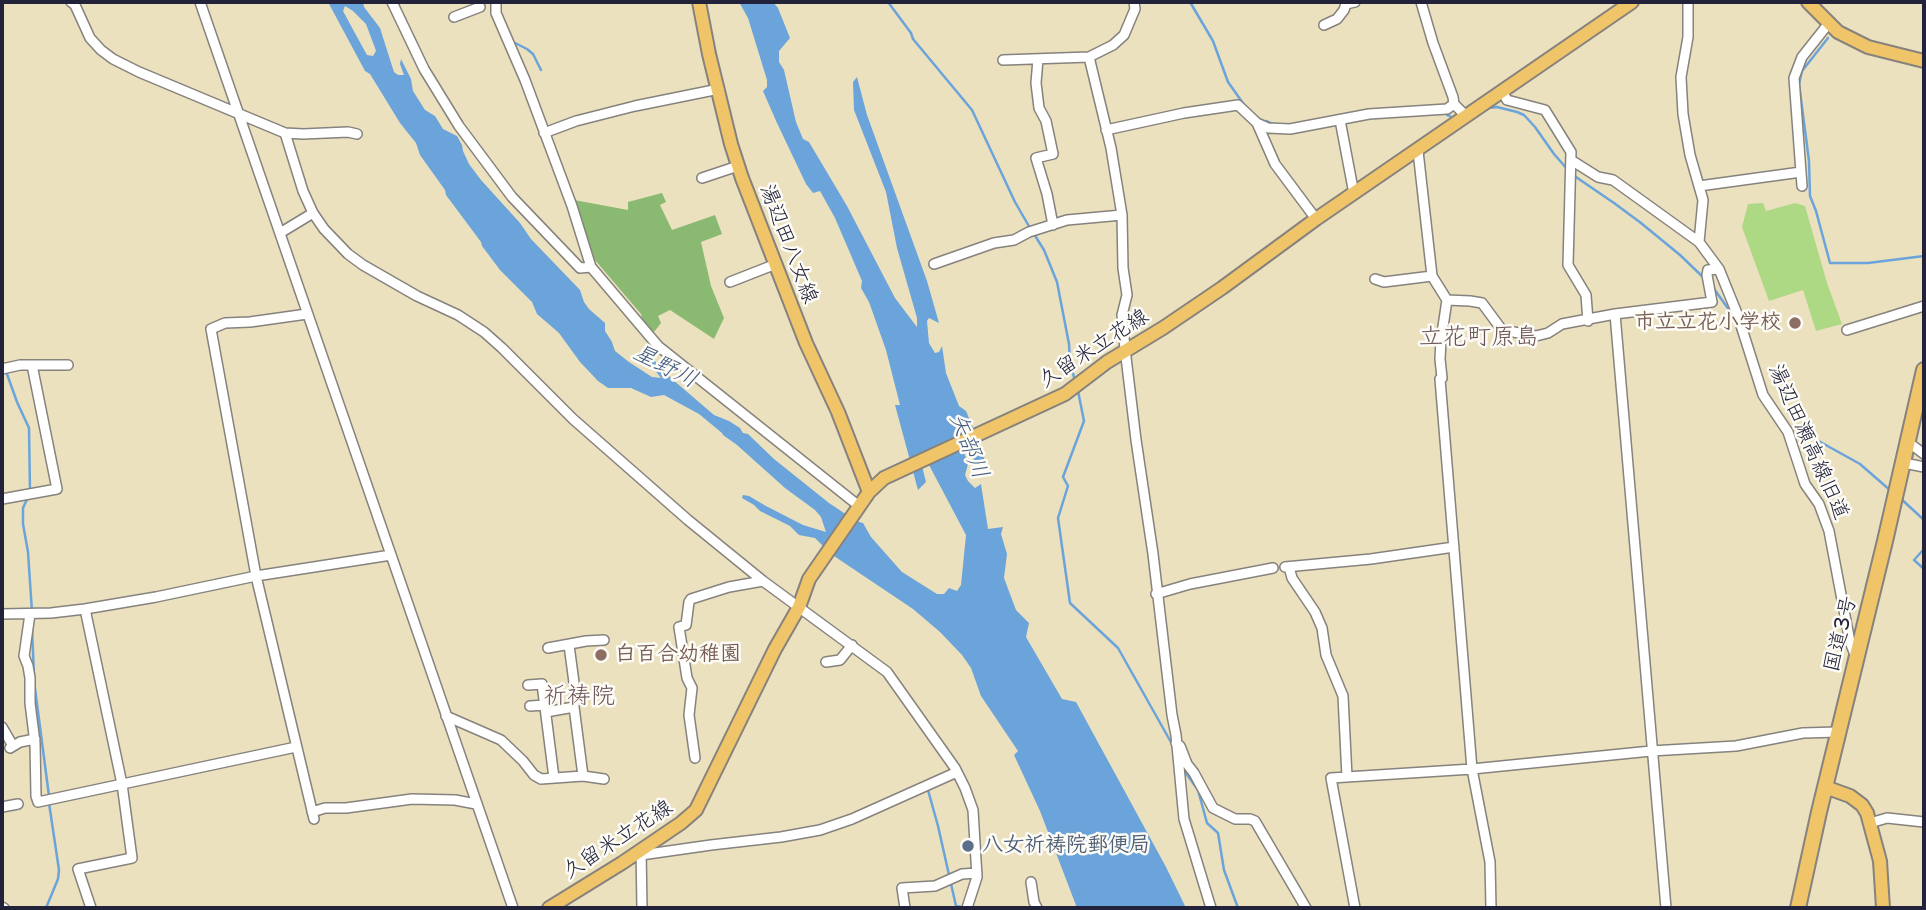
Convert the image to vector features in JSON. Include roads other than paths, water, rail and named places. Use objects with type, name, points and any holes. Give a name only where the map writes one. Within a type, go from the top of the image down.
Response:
[{"type":"highway","name":"国道3号","points":[[1798,908],[1924,370]]},
{"type":"main road","name":"湯辺田八女線","points":[[699,2],[709,54],[738,166],[806,343],[838,412],[869,492]]},
{"type":"main road","name":"久留米立花線","points":[[548,908],[641,852],[696,810],[775,649],[799,607],[808,579],[869,492],[884,478],[1065,394],[1125,349],[1163,328],[1222,288],[1316,219],[1632,2]]},
{"type":"main road","points":[[1808,2],[1838,32],[1868,47],[1924,61]]},
{"type":"main road","points":[[1825,787],[1850,796],[1862,805],[1870,823],[1880,862],[1882,908]]},
{"type":"street","points":[[71,2],[75,5],[90,38],[101,50],[139,72],[285,133],[357,134]]},
{"type":"street","points":[[200,2],[513,908]]},
{"type":"street","points":[[392,2],[424,69],[459,126],[512,197],[580,268],[591,267]]},
{"type":"street","points":[[454,17],[477,4],[496,2],[496,13],[572,206],[591,267],[658,346],[858,509]]},
{"type":"street","points":[[1003,60],[1089,57],[1113,45],[1124,35],[1135,9],[1134,2]]},
{"type":"street","points":[[1324,25],[1337,19],[1346,4],[1355,2]]},
{"type":"street","points":[[1421,2],[1454,104],[1466,116]]},
{"type":"street","points":[[1688,2],[1688,37],[1681,77],[1689,155],[1703,207],[1699,242]]},
{"type":"street","points":[[1802,186],[1794,78],[1802,57],[1829,23]]},
{"type":"street","points":[[1089,57],[1115,169],[1122,215],[1123,268],[1127,295],[1122,315],[1125,349],[1166,654],[1184,819],[1210,908]]},
{"type":"street","points":[[1038,59],[1036,83],[1039,108],[1046,121],[1053,154],[1036,158],[1053,225]]},
{"type":"street","points":[[544,133],[576,121],[635,106],[719,89]]},
{"type":"street","points":[[1502,91],[1507,100],[1545,110],[1571,152],[1568,265],[1586,295],[1588,321]]},
{"type":"street","points":[[1106,130],[1184,113],[1238,106],[1257,123],[1268,128],[1284,129],[1369,114],[1447,109],[1454,104]]},
{"type":"street","points":[[1340,120],[1354,194]]},
{"type":"street","points":[[1257,123],[1275,164],[1316,219]]},
{"type":"street","points":[[285,133],[303,191],[313,213],[348,254],[417,296],[458,315],[484,332],[624,465],[763,581],[887,671],[957,772],[973,810],[977,873],[967,908]]},
{"type":"street","points":[[1418,151],[1432,276],[1447,300],[1441,340],[1440,379],[1472,769],[1490,862],[1491,908]]},
{"type":"street","name":"湯辺田瀬高線旧道","points":[[1571,160],[1598,177],[1613,180],[1699,242],[1719,269],[1738,316],[1763,395],[1787,432],[1805,484],[1819,504],[1829,531],[1850,642],[1857,659]]},
{"type":"street","points":[[702,178],[738,166]]},
{"type":"street","points":[[1699,186],[1801,172]]},
{"type":"street","points":[[280,233],[313,213]]},
{"type":"street","points":[[934,264],[994,243],[1014,240],[1067,220],[1122,215]]},
{"type":"street","points":[[730,282],[776,264]]},
{"type":"street","points":[[1447,300],[1482,303],[1502,330],[1536,336],[1548,333],[1562,324],[1615,314],[1712,302],[1708,270],[1719,269]]},
{"type":"street","points":[[1375,279],[1384,282],[1432,276]]},
{"type":"street","points":[[1847,330],[1924,306]]},
{"type":"street","points":[[307,314],[225,323],[211,329],[256,576],[313,815],[325,808],[412,799],[455,800],[476,804]]},
{"type":"street","points":[[1615,314],[1666,908]]},
{"type":"street","points":[[2,369],[20,365],[68,365]]},
{"type":"street","points":[[2,499],[57,489],[32,365]]},
{"type":"street","points":[[1908,442],[1924,454]]},
{"type":"street","points":[[1903,463],[1924,467]]},
{"type":"street","points":[[1342,778],[1343,696],[1326,655],[1322,628],[1315,612],[1286,567],[1371,559],[1454,547]]},
{"type":"street","points":[[2,614],[85,609],[256,576],[391,555]]},
{"type":"street","points":[[1156,594],[1190,584],[1273,568]]},
{"type":"street","points":[[695,758],[689,715],[692,688],[687,678],[679,627],[686,625],[691,599],[729,587],[763,581]]},
{"type":"street","points":[[85,609],[122,784],[132,858],[78,869],[91,908]]},
{"type":"street","points":[[30,614],[24,656],[30,678],[38,802],[296,747]]},
{"type":"street","points":[[548,648],[604,640]]},
{"type":"street","points":[[569,645],[583,776]]},
{"type":"street","points":[[825,662],[839,660],[852,645]]},
{"type":"street","points":[[528,685],[542,684],[554,778]]},
{"type":"street","points":[[530,706],[574,707]]},
{"type":"street","points":[[446,716],[501,740],[541,779],[583,776],[604,779]]},
{"type":"street","points":[[2,727],[11,747],[34,739]]},
{"type":"street","points":[[1355,908],[1331,778],[1472,769],[1651,751],[1736,746],[1803,733],[1838,732]]},
{"type":"street","points":[[1176,743],[1213,808],[1235,818],[1255,821],[1306,908]]},
{"type":"street","points":[[642,908],[641,852],[820,831],[957,772]]},
{"type":"street","points":[[2,807],[18,804]]},
{"type":"street","points":[[1870,823],[1887,818],[1924,822]]},
{"type":"street","points":[[905,908],[902,888],[935,886],[962,874],[977,873]]},
{"type":"street","points":[[1031,882],[1037,908]]},
{"type":"water","name":"矢部川","points":[[328,2],[363,2],[380,28],[394,72],[404,75],[401,59],[411,79],[413,91],[425,110],[435,116],[443,129],[457,136],[469,164],[481,180],[531,239],[580,290],[589,309],[605,323],[605,331],[615,351],[652,377],[661,378],[650,364],[650,356],[714,415],[740,428],[829,503],[863,523],[871,537],[902,572],[937,594],[944,594],[949,588],[957,591],[961,585],[966,535],[929,465],[922,466],[926,482],[918,490],[895,405],[900,405],[886,350],[869,302],[861,288],[862,281],[835,218],[820,191],[813,193],[806,184],[777,123],[763,91],[767,87],[767,80],[748,18],[739,2],[773,2],[778,8],[790,38],[779,51],[779,62],[784,70],[796,122],[803,139],[809,142],[847,206],[895,298],[917,327],[886,192],[854,110],[853,82],[857,77],[867,115],[927,281],[939,323],[929,318],[927,321],[929,343],[935,353],[939,352],[942,346],[946,373],[959,406],[966,411],[987,467],[981,473],[967,447],[963,449],[968,464],[965,475],[968,481],[975,488],[981,484],[988,529],[1003,527],[1001,534],[1007,554],[1004,578],[1016,610],[1029,623],[1026,637],[1062,699],[1076,702],[1186,908],[1077,908],[1040,811],[1014,755],[1018,751],[981,696],[971,668],[962,655],[913,609],[831,554],[815,538],[799,535],[790,526],[760,511],[742,498],[743,495],[749,496],[803,525],[826,532],[821,517],[815,510],[785,488],[699,414],[664,395],[651,397],[631,388],[608,388],[598,381],[559,333],[537,314],[532,302],[500,270],[446,195],[420,155],[416,143],[400,123],[370,74],[365,71]],"holes":[[[345,6],[366,24],[376,51],[373,56],[367,55],[343,11]]]},
{"type":"waterway","points":[[888,2],[913,39],[972,110],[1030,228]]},
{"type":"waterway","points":[[1190,2],[1213,41],[1228,82],[1245,106]]},
{"type":"waterway","points":[[1828,38],[1802,71],[1799,84],[1809,161],[1810,196],[1830,263],[1868,263],[1924,256]]},
{"type":"waterway","points":[[513,42],[533,54],[541,70]]},
{"type":"waterway","points":[[1488,108],[1497,107],[1524,115],[1568,170]]},
{"type":"waterway","points":[[1266,121],[1275,125]]},
{"type":"waterway","points":[[1573,175],[1641,223],[1705,279]]},
{"type":"waterway","points":[[1034,234],[1044,250],[1057,282],[1075,381]]},
{"type":"waterway","points":[[1712,286],[1732,314],[1743,345]]},
{"type":"waterway","points":[[2,360],[29,428],[30,491]]},
{"type":"waterway","points":[[1078,391],[1084,421],[1063,477],[1068,486],[1058,518],[1070,603],[1118,648],[1172,744]]},
{"type":"waterway","points":[[1805,427],[1815,439],[1860,464],[1891,491]]},
{"type":"waterway","points":[[28,497],[23,508],[23,524],[28,552],[32,612]]},
{"type":"waterway","points":[[1899,497],[1924,520]]},
{"type":"waterway","points":[[1924,549],[1914,560],[1924,569]]},
{"type":"waterway","points":[[32,629],[34,675]]},
{"type":"waterway","points":[[34,681],[49,796]]},
{"type":"waterway","points":[[1183,769],[1198,790],[1207,823],[1218,833],[1224,870],[1238,908]]},
{"type":"waterway","points":[[928,790],[956,906],[966,908]]},
{"type":"waterway","points":[[46,908],[59,870],[49,803]]},
{"type":"place","name":"市立立花小学校","points":[[1795,323]]},
{"type":"place","name":"白百合幼稚園","points":[[601,655]]},
{"type":"place","name":"八女祈祷院郵便局","points":[[968,846]]},
{"type":"district","name":"立花町原島","points":[[1479,338]]},
{"type":"district","name":"祈祷院","points":[[579,697]]},
{"type":"water label","name":"星野川","points":[[665,367]]}]
